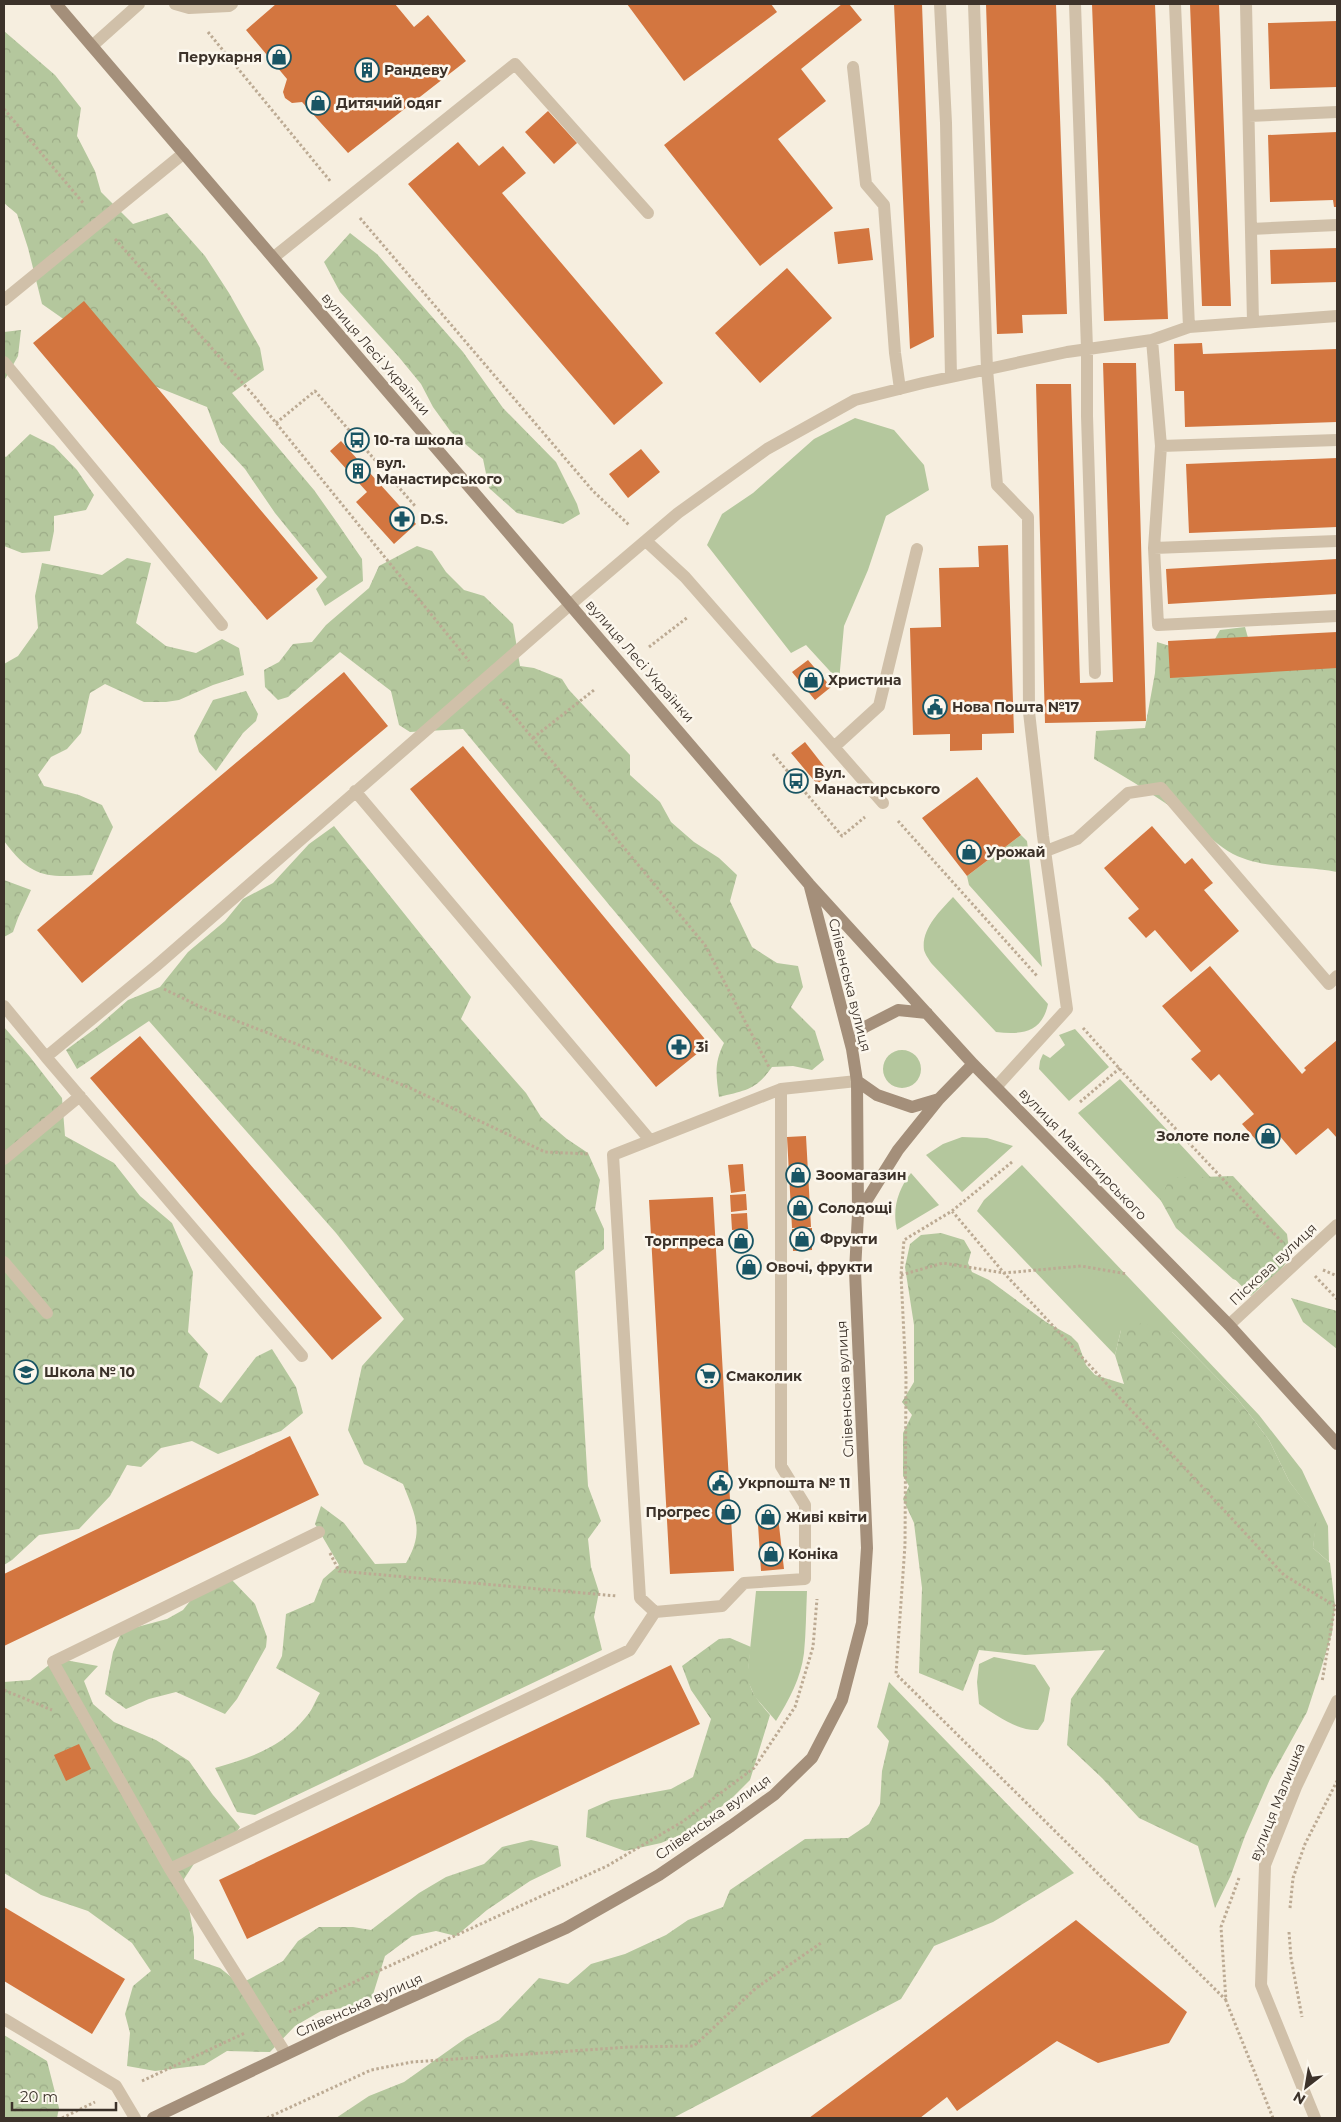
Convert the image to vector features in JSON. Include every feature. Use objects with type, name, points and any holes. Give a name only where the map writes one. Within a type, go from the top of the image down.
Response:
[{"type":"main road","name":"вулиця Лесі Українки","points":[[56,4],[809,884]]},
{"type":"main road","name":"вулиця Манастирського","points":[[809,884],[973,1064],[997,1086],[1229,1325],[1337,1444]]},
{"type":"main road","name":"Слівенська вулиця","points":[[153,2118],[286,2054],[566,1928],[659,1875],[732,1826],[774,1795],[812,1758],[842,1700],[862,1623],[867,1548],[855,1271],[858,1214],[857,1081],[852,1049],[809,884]]},
{"type":"main road","points":[[852,1049],[863,1028],[898,1010],[927,1013]]},
{"type":"main road","name":"Слівенська вулиця","points":[[858,1214],[898,1150],[939,1099],[973,1064]]},
{"type":"main road","points":[[857,1081],[877,1095],[912,1107],[939,1099]]},
{"type":"street","points":[[92,46],[139,4]]},
{"type":"street","points":[[175,4],[189,8],[229,6],[232,4]]},
{"type":"street","points":[[940,4],[946,123],[952,377]]},
{"type":"street","points":[[974,4],[987,369],[997,485],[1028,517],[1029,712],[1067,1009],[997,1086]]},
{"type":"street","points":[[1075,4],[1088,349],[1087,416],[1095,673]]},
{"type":"street","points":[[1175,4],[1189,326]]},
{"type":"street","points":[[1246,4],[1253,322]]},
{"type":"street","points":[[274,257],[515,64],[648,213]]},
{"type":"street","points":[[852,67],[866,184],[884,205],[895,353],[900,389]]},
{"type":"street","points":[[1249,116],[1337,112]]},
{"type":"street","points":[[4,300],[184,153]]},
{"type":"street","points":[[1251,229],[1337,225]]},
{"type":"street","points":[[46,1056],[141,978],[678,513],[767,449],[855,400],[900,389],[1088,349],[1152,340],[1189,326],[1337,316]]},
{"type":"street","points":[[1152,340],[1161,446],[1154,548],[1158,625],[1337,616]]},
{"type":"street","points":[[4,362],[222,624]]},
{"type":"street","points":[[1161,446],[1337,440]]},
{"type":"street","points":[[646,540],[685,577],[883,803]]},
{"type":"street","points":[[1154,548],[1337,541]]},
{"type":"street","points":[[834,746],[880,706],[917,549]]},
{"type":"street","points":[[1046,851],[1078,839],[1128,794],[1161,788],[1329,984],[1337,976]]},
{"type":"street","points":[[356,792],[650,1140]]},
{"type":"street","points":[[4,1006],[302,1356]]},
{"type":"street","points":[[781,1089],[781,1466],[805,1505],[805,1579],[744,1583],[722,1606],[655,1612],[640,1598],[613,1155],[781,1089],[857,1081]]},
{"type":"street","points":[[4,1159],[80,1096]]},
{"type":"street","name":"Піскова вулиця","points":[[1229,1325],[1337,1226]]},
{"type":"street","points":[[4,1262],[47,1312]]},
{"type":"street","points":[[286,2054],[170,1869],[53,1662],[319,1532]]},
{"type":"street","points":[[170,1869],[630,1650],[655,1612]]},
{"type":"street","name":"вулиця Малишка","points":[[1315,2118],[1261,1985],[1265,1865],[1296,1787],[1337,1701]]},
{"type":"street","points":[[4,2019],[116,2086],[135,2118]]},
{"type":"path","points":[[189,8],[346,200],[593,491],[646,540]]},
{"type":"path","points":[[4,109],[276,423],[484,680],[705,945],[781,1089]]},
{"type":"path","points":[[276,423],[315,391],[416,506]]},
{"type":"path","points":[[649,647],[707,602]]},
{"type":"path","points":[[533,738],[594,690]]},
{"type":"path","points":[[773,754],[842,836],[883,803],[1120,1068],[1337,1299]]},
{"type":"path","points":[[141,978],[203,1008],[408,1087],[545,1152],[613,1155]]},
{"type":"path","points":[[1080,1102],[1120,1068]]},
{"type":"path","points":[[1012,1162],[952,1211],[904,1240],[901,1275],[906,1376],[905,1545],[896,1674],[1226,2000]]},
{"type":"path","points":[[952,1211],[1004,1273],[1284,1575],[1335,1606]]},
{"type":"path","points":[[901,1275],[943,1263],[1004,1273],[1081,1266],[1127,1274]]},
{"type":"path","points":[[781,1270],[835,1272]]},
{"type":"path","points":[[319,1532],[340,1571],[640,1598]]},
{"type":"path","points":[[62,2118],[607,1866],[682,1822],[754,1768],[795,1707],[813,1647],[818,1596]]},
{"type":"path","points":[[4,1690],[89,1725]]},
{"type":"path","points":[[1290,1915],[1293,1878],[1296,1869],[1305,1844],[1337,1781]]},
{"type":"path","points":[[1289,1924],[1291,1958],[1303,2020]]},
{"type":"path","points":[[267,2118],[371,2070],[412,2062],[629,2047],[694,2046],[756,1988],[821,1943]]},
{"type":"green space","points":[[4,31],[55,75],[81,108],[77,136],[95,171],[101,192],[133,224],[167,213],[205,256],[229,293],[260,348],[264,370],[232,393],[314,490],[362,559],[363,581],[325,606],[316,589],[327,577],[275,513],[245,469],[220,442],[207,407],[137,379],[92,339],[42,304],[17,214],[4,203]]},
{"type":"green space","points":[[350,233],[377,254],[463,352],[503,408],[556,462],[580,514],[563,524],[517,513],[489,488],[483,459],[451,432],[433,407],[421,384],[340,292],[324,262]]},
{"type":"green space","points":[[21,330],[18,356],[4,381],[4,332]]},
{"type":"green space","points":[[855,418],[894,430],[924,465],[929,490],[886,516],[868,570],[844,626],[839,681],[806,645],[791,653],[707,545],[722,514],[753,493],[814,439]]},
{"type":"green space","points":[[30,434],[54,446],[77,470],[94,495],[86,510],[54,516],[54,531],[50,551],[22,553],[4,546],[4,456],[6,457]]},
{"type":"green space","points":[[417,546],[432,551],[446,572],[464,590],[484,596],[513,624],[520,666],[534,668],[562,679],[569,690],[630,755],[630,775],[660,802],[671,822],[694,842],[719,858],[737,875],[730,901],[752,947],[777,963],[798,966],[803,987],[791,1007],[815,1031],[824,1060],[812,1070],[793,1066],[772,1067],[761,1080],[750,1088],[719,1097],[717,1069],[724,1043],[463,729],[410,732],[399,725],[391,691],[340,652],[288,697],[278,700],[265,687],[264,670],[279,662],[293,644],[312,642],[326,625],[369,588],[379,566]]},
{"type":"green space","points":[[127,558],[151,563],[136,623],[166,646],[196,653],[222,639],[239,648],[244,675],[213,685],[179,700],[166,702],[144,702],[105,684],[90,693],[81,733],[67,749],[51,757],[38,775],[44,786],[79,795],[102,805],[113,827],[92,875],[63,876],[42,873],[24,863],[4,841],[4,664],[18,656],[38,628],[35,596],[42,563],[102,575]]},
{"type":"green space","points":[[1245,627],[1252,652],[1294,664],[1337,667],[1337,872],[1258,863],[1233,854],[1170,806],[1094,759],[1096,731],[1145,728],[1155,673],[1157,642],[1205,657],[1220,630]]},
{"type":"green space","points":[[246,691],[258,714],[256,721],[243,733],[216,771],[199,752],[194,736],[213,700]]},
{"type":"green space","points":[[334,826],[471,997],[461,1019],[526,1093],[541,1117],[567,1139],[588,1153],[600,1180],[595,1209],[604,1229],[604,1249],[575,1271],[588,1486],[601,1521],[588,1539],[591,1567],[599,1592],[594,1617],[602,1650],[255,1815],[237,1812],[215,1768],[241,1760],[276,1744],[296,1728],[308,1715],[320,1693],[276,1668],[282,1656],[286,1614],[314,1602],[323,1579],[339,1565],[315,1524],[321,1506],[344,1523],[375,1564],[406,1563],[412,1552],[417,1532],[416,1523],[403,1484],[364,1464],[348,1430],[362,1366],[404,1319],[336,1233],[149,1021],[77,1069],[66,1050],[96,1028],[128,1000],[160,987],[188,952],[225,921],[243,899],[273,883],[309,844]]},
{"type":"green space","points":[[1021,835],[1027,841],[1042,967],[969,885],[967,876]]},
{"type":"green space","points":[[4,880],[31,890],[13,932],[4,937]]},
{"type":"green space","points":[[953,897],[1048,1004],[1045,1014],[1036,1026],[1022,1032],[996,1032],[928,959],[924,950],[925,935],[932,921]]},
{"type":"green space","points":[[4,1027],[62,1098],[65,1136],[114,1163],[140,1196],[172,1223],[193,1272],[188,1332],[208,1354],[199,1387],[221,1403],[256,1357],[272,1349],[296,1387],[303,1413],[281,1431],[218,1454],[192,1441],[161,1448],[141,1467],[127,1465],[110,1496],[79,1529],[39,1535],[4,1565]]},
{"type":"green space","points":[[1075,1029],[1109,1067],[1069,1101],[1039,1069],[1043,1054],[1050,1058],[1065,1045],[1059,1035]]},
{"type":"green space","points":[[902,1050],[909,1051],[915,1056],[920,1062],[920,1076],[915,1082],[909,1087],[902,1088],[895,1087],[889,1082],[884,1076],[883,1069],[884,1062],[889,1056],[895,1051]]},
{"type":"green space","points":[[1120,1079],[1288,1261],[1251,1296],[1078,1113]]},
{"type":"green space","points":[[962,1137],[987,1138],[1013,1146],[962,1192],[926,1155],[943,1144]]},
{"type":"green space","points":[[1022,1165],[1259,1415],[1302,1470],[1328,1526],[1329,1562],[1313,1548],[1316,1517],[1289,1481],[1269,1440],[1237,1398],[1172,1332],[1121,1330],[1115,1355],[977,1211],[984,1200]]},
{"type":"green space","points":[[911,1173],[939,1205],[897,1230],[895,1214],[897,1200],[906,1179]]},
{"type":"green space","points":[[1233,1176],[1287,1234],[1290,1257],[1275,1278],[1256,1288],[1233,1279],[1176,1228],[1160,1199],[1170,1178]]},
{"type":"green space","points":[[941,1233],[964,1240],[971,1252],[968,1263],[972,1272],[989,1280],[1046,1322],[1071,1336],[1078,1343],[1086,1365],[1095,1375],[1124,1384],[1115,1355],[1121,1330],[1142,1323],[1172,1332],[1237,1398],[1269,1440],[1289,1481],[1317,1517],[1313,1548],[1330,1563],[1335,1606],[1332,1633],[1307,1712],[1270,1779],[1245,1836],[1231,1875],[1215,1908],[1198,1846],[1139,1818],[1102,1778],[1067,1745],[1071,1699],[1105,1650],[1025,1655],[979,1650],[963,1691],[919,1673],[922,1588],[914,1523],[903,1499],[909,1486],[903,1476],[903,1433],[912,1415],[902,1402],[914,1382],[914,1325],[905,1267],[910,1244],[921,1235]]},
{"type":"green space","points":[[1291,1298],[1337,1311],[1337,1349],[1303,1322]]},
{"type":"green space","points":[[230,1578],[255,1604],[267,1637],[266,1647],[237,1699],[225,1714],[176,1692],[149,1699],[126,1709],[105,1694],[113,1652],[122,1631],[167,1619],[183,1610],[206,1581]]},
{"type":"green space","points":[[756,1591],[807,1591],[804,1653],[800,1671],[794,1688],[776,1721],[755,1697],[747,1679]]},
{"type":"green space","points":[[730,1638],[751,1647],[748,1677],[756,1698],[770,1715],[750,1780],[731,1799],[692,1830],[661,1843],[625,1851],[586,1837],[588,1810],[611,1800],[671,1789],[693,1777],[711,1719],[691,1690],[682,1666],[719,1639]]},
{"type":"green space","points":[[994,1657],[1035,1665],[1050,1688],[1044,1721],[1038,1730],[1030,1730],[1015,1725],[979,1704],[977,1682],[979,1664]]},
{"type":"green space","points":[[65,1660],[98,1666],[84,1681],[93,1704],[114,1722],[156,1740],[189,1761],[213,1795],[240,1827],[228,1844],[199,1856],[184,1879],[194,1937],[194,1959],[220,1968],[240,1984],[283,1961],[298,1941],[319,1927],[353,1927],[371,1930],[419,1893],[446,1877],[484,1864],[502,1847],[531,1840],[558,1846],[561,1866],[530,1881],[487,1910],[456,1936],[436,1931],[412,1936],[385,1956],[370,2004],[321,2011],[295,2026],[270,2052],[227,2051],[204,2065],[155,2071],[127,2066],[130,2033],[125,2014],[133,1986],[151,1971],[132,1943],[88,1911],[41,1895],[4,1873],[4,1682],[30,1680],[53,1662]]},
{"type":"green space","points":[[889,1682],[1074,1873],[993,1922],[934,1946],[901,1999],[673,2118],[336,2118],[369,2096],[404,2082],[466,2038],[499,2020],[539,1978],[568,1984],[591,1964],[625,1954],[666,1935],[688,1920],[723,1907],[730,1890],[805,1839],[848,1838],[869,1824],[880,1804],[882,1771],[889,1741],[877,1727]]},
{"type":"green space","points":[[4,2035],[47,2061],[59,2108],[57,2118],[4,2118]]},
{"type":"building","name":"Рандеву","points":[[276,4],[395,4],[414,27],[428,15],[466,61],[348,153],[302,102],[292,103],[285,98],[283,92],[287,79],[246,30]]},
{"type":"building","points":[[627,4],[771,4],[777,12],[684,81]]},
{"type":"building","points":[[842,4],[849,4],[862,20],[801,69],[826,101],[778,139],[833,208],[760,266],[664,145]]},
{"type":"building","points":[[894,4],[922,4],[934,337],[910,349]]},
{"type":"building","points":[[986,4],[1056,4],[1067,314],[1022,315],[1023,333],[997,334]]},
{"type":"building","points":[[1092,4],[1155,4],[1168,319],[1104,321]]},
{"type":"building","points":[[1190,4],[1219,4],[1231,306],[1202,306]]},
{"type":"building","points":[[1337,21],[1337,87],[1270,89],[1268,23]]},
{"type":"building","points":[[548,111],[577,143],[554,164],[525,132]]},
{"type":"building","points":[[1337,132],[1337,207],[1334,207],[1333,200],[1270,202],[1268,135]]},
{"type":"building","points":[[458,142],[479,166],[503,146],[526,173],[502,193],[663,383],[614,425],[408,184]]},
{"type":"building","points":[[869,228],[873,260],[838,264],[834,232]]},
{"type":"building","points":[[1337,248],[1337,282],[1271,284],[1270,250]]},
{"type":"building","points":[[787,268],[832,318],[760,383],[715,333]]},
{"type":"building","points":[[84,301],[318,578],[267,620],[33,343]]},
{"type":"building","points":[[1202,343],[1203,354],[1337,349],[1337,422],[1185,427],[1184,391],[1175,391],[1174,344]]},
{"type":"building","points":[[1103,363],[1136,363],[1146,721],[1045,723],[1036,384],[1071,384],[1080,683],[1113,682]]},
{"type":"building","points":[[341,441],[416,524],[394,544],[356,502],[367,492],[330,451]]},
{"type":"building","points":[[641,449],[660,472],[628,498],[609,474]]},
{"type":"building","points":[[1337,458],[1337,527],[1189,533],[1186,464]]},
{"type":"building","points":[[1008,545],[1014,733],[982,734],[982,750],[950,751],[950,734],[913,735],[910,628],[941,627],[939,568],[979,567],[978,546]]},
{"type":"building","points":[[1337,559],[1337,594],[1168,604],[1166,569]]},
{"type":"building","points":[[1337,632],[1337,668],[1170,678],[1168,641]]},
{"type":"building","name":"Христина","points":[[808,660],[831,687],[815,700],[792,672]]},
{"type":"building","points":[[344,672],[388,726],[82,983],[37,930]]},
{"type":"building","points":[[805,742],[830,774],[817,784],[791,753]]},
{"type":"building","points":[[463,746],[709,1044],[656,1087],[410,789]]},
{"type":"building","points":[[977,777],[1021,835],[967,876],[922,818]]},
{"type":"building","points":[[1152,826],[1185,864],[1192,858],[1213,883],[1204,890],[1239,931],[1191,972],[1155,930],[1146,938],[1128,918],[1139,909],[1104,868]]},
{"type":"building","points":[[1210,966],[1302,1074],[1306,1070],[1304,1068],[1337,1040],[1337,1138],[1328,1128],[1296,1155],[1278,1134],[1267,1143],[1256,1140],[1242,1124],[1254,1114],[1219,1074],[1211,1081],[1191,1059],[1201,1051],[1162,1006]]},
{"type":"building","points":[[140,1036],[382,1318],[332,1360],[90,1078]]},
{"type":"building","points":[[806,1136],[811,1227],[792,1228],[787,1137]]},
{"type":"building","points":[[743,1164],[745,1191],[731,1193],[728,1165]]},
{"type":"building","points":[[746,1194],[747,1210],[731,1212],[730,1195]]},
{"type":"building","points":[[713,1197],[734,1571],[670,1574],[649,1200]]},
{"type":"building","points":[[747,1213],[748,1229],[732,1230],[731,1214]]},
{"type":"building","name":"Фрукти","points":[[812,1228],[812,1250],[793,1251],[792,1229]]},
{"type":"building","name":"Торгпреса","points":[[748,1231],[750,1250],[734,1252],[732,1232]]},
{"type":"building","name":"Овочі, фрукти","points":[[742,1258],[755,1258],[755,1275],[742,1275]]},
{"type":"building","points":[[290,1436],[319,1495],[4,1646],[4,1574]]},
{"type":"building","points":[[777,1508],[784,1569],[761,1571],[757,1509]]},
{"type":"building","points":[[671,1665],[700,1724],[247,1939],[219,1880]]},
{"type":"building","points":[[79,1744],[91,1769],[66,1781],[54,1755]]},
{"type":"building","points":[[4,1907],[125,1979],[92,2034],[4,1981]]},
{"type":"building","points":[[1076,1920],[1187,2012],[1169,2043],[1098,2063],[1057,2041],[957,2111],[947,2097],[920,2118],[809,2118]]},
{"type":"place","name":"Перукарня","points":[[279,57]]},
{"type":"place","name":"Рандеву","points":[[367,70]]},
{"type":"place","name":"Дитячий одяг","points":[[318,103]]},
{"type":"place","name":"10-та школа","points":[[357,440]]},
{"type":"place","name":"вул. Манастирського","points":[[358,471]]},
{"type":"place","name":"D.S.","points":[[402,519]]},
{"type":"place","name":"Христина","points":[[811,680]]},
{"type":"place","name":"Нова Пошта №17","points":[[935,707]]},
{"type":"place","name":"Вул. Манастирського","points":[[796,781]]},
{"type":"place","name":"Урожай","points":[[969,852]]},
{"type":"place","name":"3і","points":[[679,1047]]},
{"type":"place","name":"Золоте поле","points":[[1268,1136]]},
{"type":"place","name":"Зоомагазин","points":[[798,1175]]},
{"type":"place","name":"Солодощі","points":[[800,1208]]},
{"type":"place","name":"Фрукти","points":[[802,1239]]},
{"type":"place","name":"Торгпреса","points":[[741,1241]]},
{"type":"place","name":"Овочі, фрукти","points":[[749,1267]]},
{"type":"place","name":"Школа № 10","points":[[26,1372]]},
{"type":"place","name":"Смаколик","points":[[708,1376]]},
{"type":"place","name":"Укрпошта № 11","points":[[720,1483]]},
{"type":"place","name":"Прогрес","points":[[728,1512]]},
{"type":"place","name":"Живі квіти","points":[[768,1517]]},
{"type":"place","name":"Коніка","points":[[771,1554]]}]
